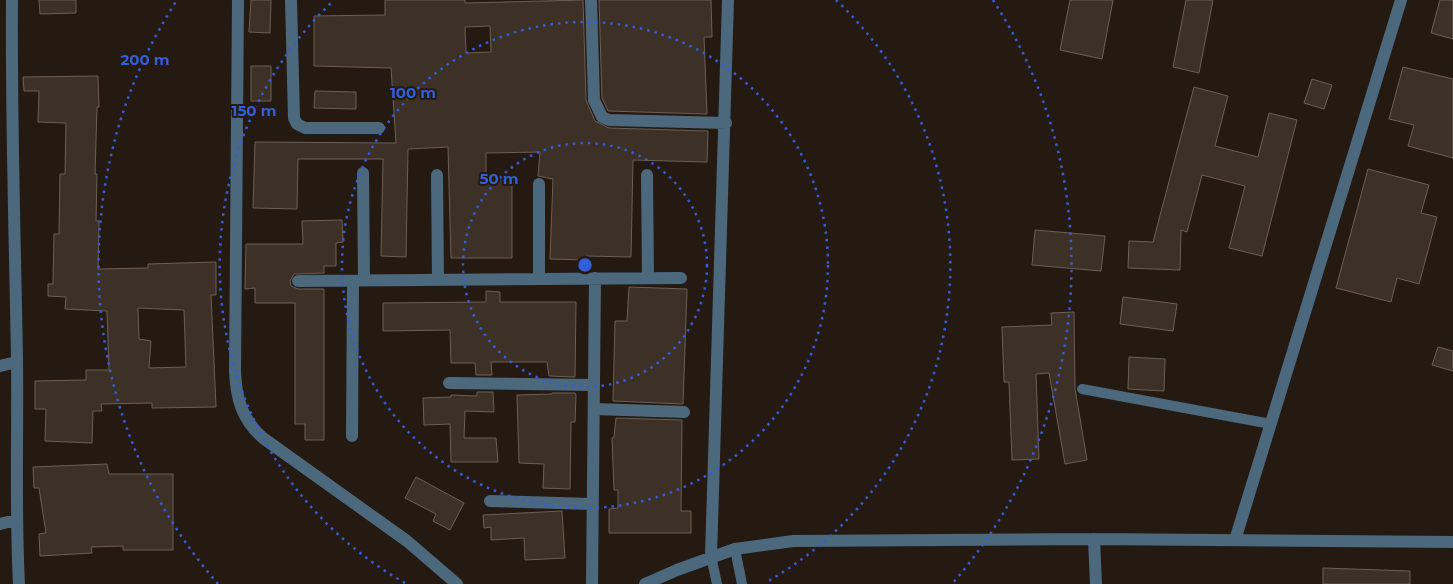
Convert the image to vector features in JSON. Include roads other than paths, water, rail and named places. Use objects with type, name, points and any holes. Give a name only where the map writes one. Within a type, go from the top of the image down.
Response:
[{"type":"street","points":[[12,0],[6,73],[6,193],[17,362],[16,520],[19,584]]},
{"type":"street","points":[[238,0],[235,371],[239,402],[251,427],[263,438],[407,541],[457,584]]},
{"type":"street","points":[[291,0],[294,118],[297,124],[305,128],[379,128]]},
{"type":"street","points":[[591,0],[594,100],[602,118],[609,120],[726,123]]},
{"type":"street","points":[[711,556],[726,123],[728,0]]},
{"type":"street","points":[[1235,540],[1401,0]]},
{"type":"street","points":[[352,436],[363,173]]},
{"type":"street","points":[[437,175],[438,280]]},
{"type":"street","points":[[647,175],[648,278]]},
{"type":"street","points":[[538,184],[539,279]]},
{"type":"street","points":[[592,584],[595,278]]},
{"type":"street","points":[[298,281],[681,278]]},
{"type":"street","points":[[0,366],[17,362]]},
{"type":"street","points":[[449,383],[594,385]]},
{"type":"street","points":[[594,409],[684,412]]},
{"type":"street","points":[[490,501],[592,504]]},
{"type":"street","points":[[0,524],[16,520]]},
{"type":"street","points":[[645,584],[711,556],[735,549],[792,541],[1094,539],[1453,542]]},
{"type":"street","points":[[1094,539],[1096,584]]},
{"type":"lane","points":[[1082,389],[1271,424]]},
{"type":"lane","points":[[735,549],[742,584]]},
{"type":"lane","points":[[711,556],[717,584]]}]
